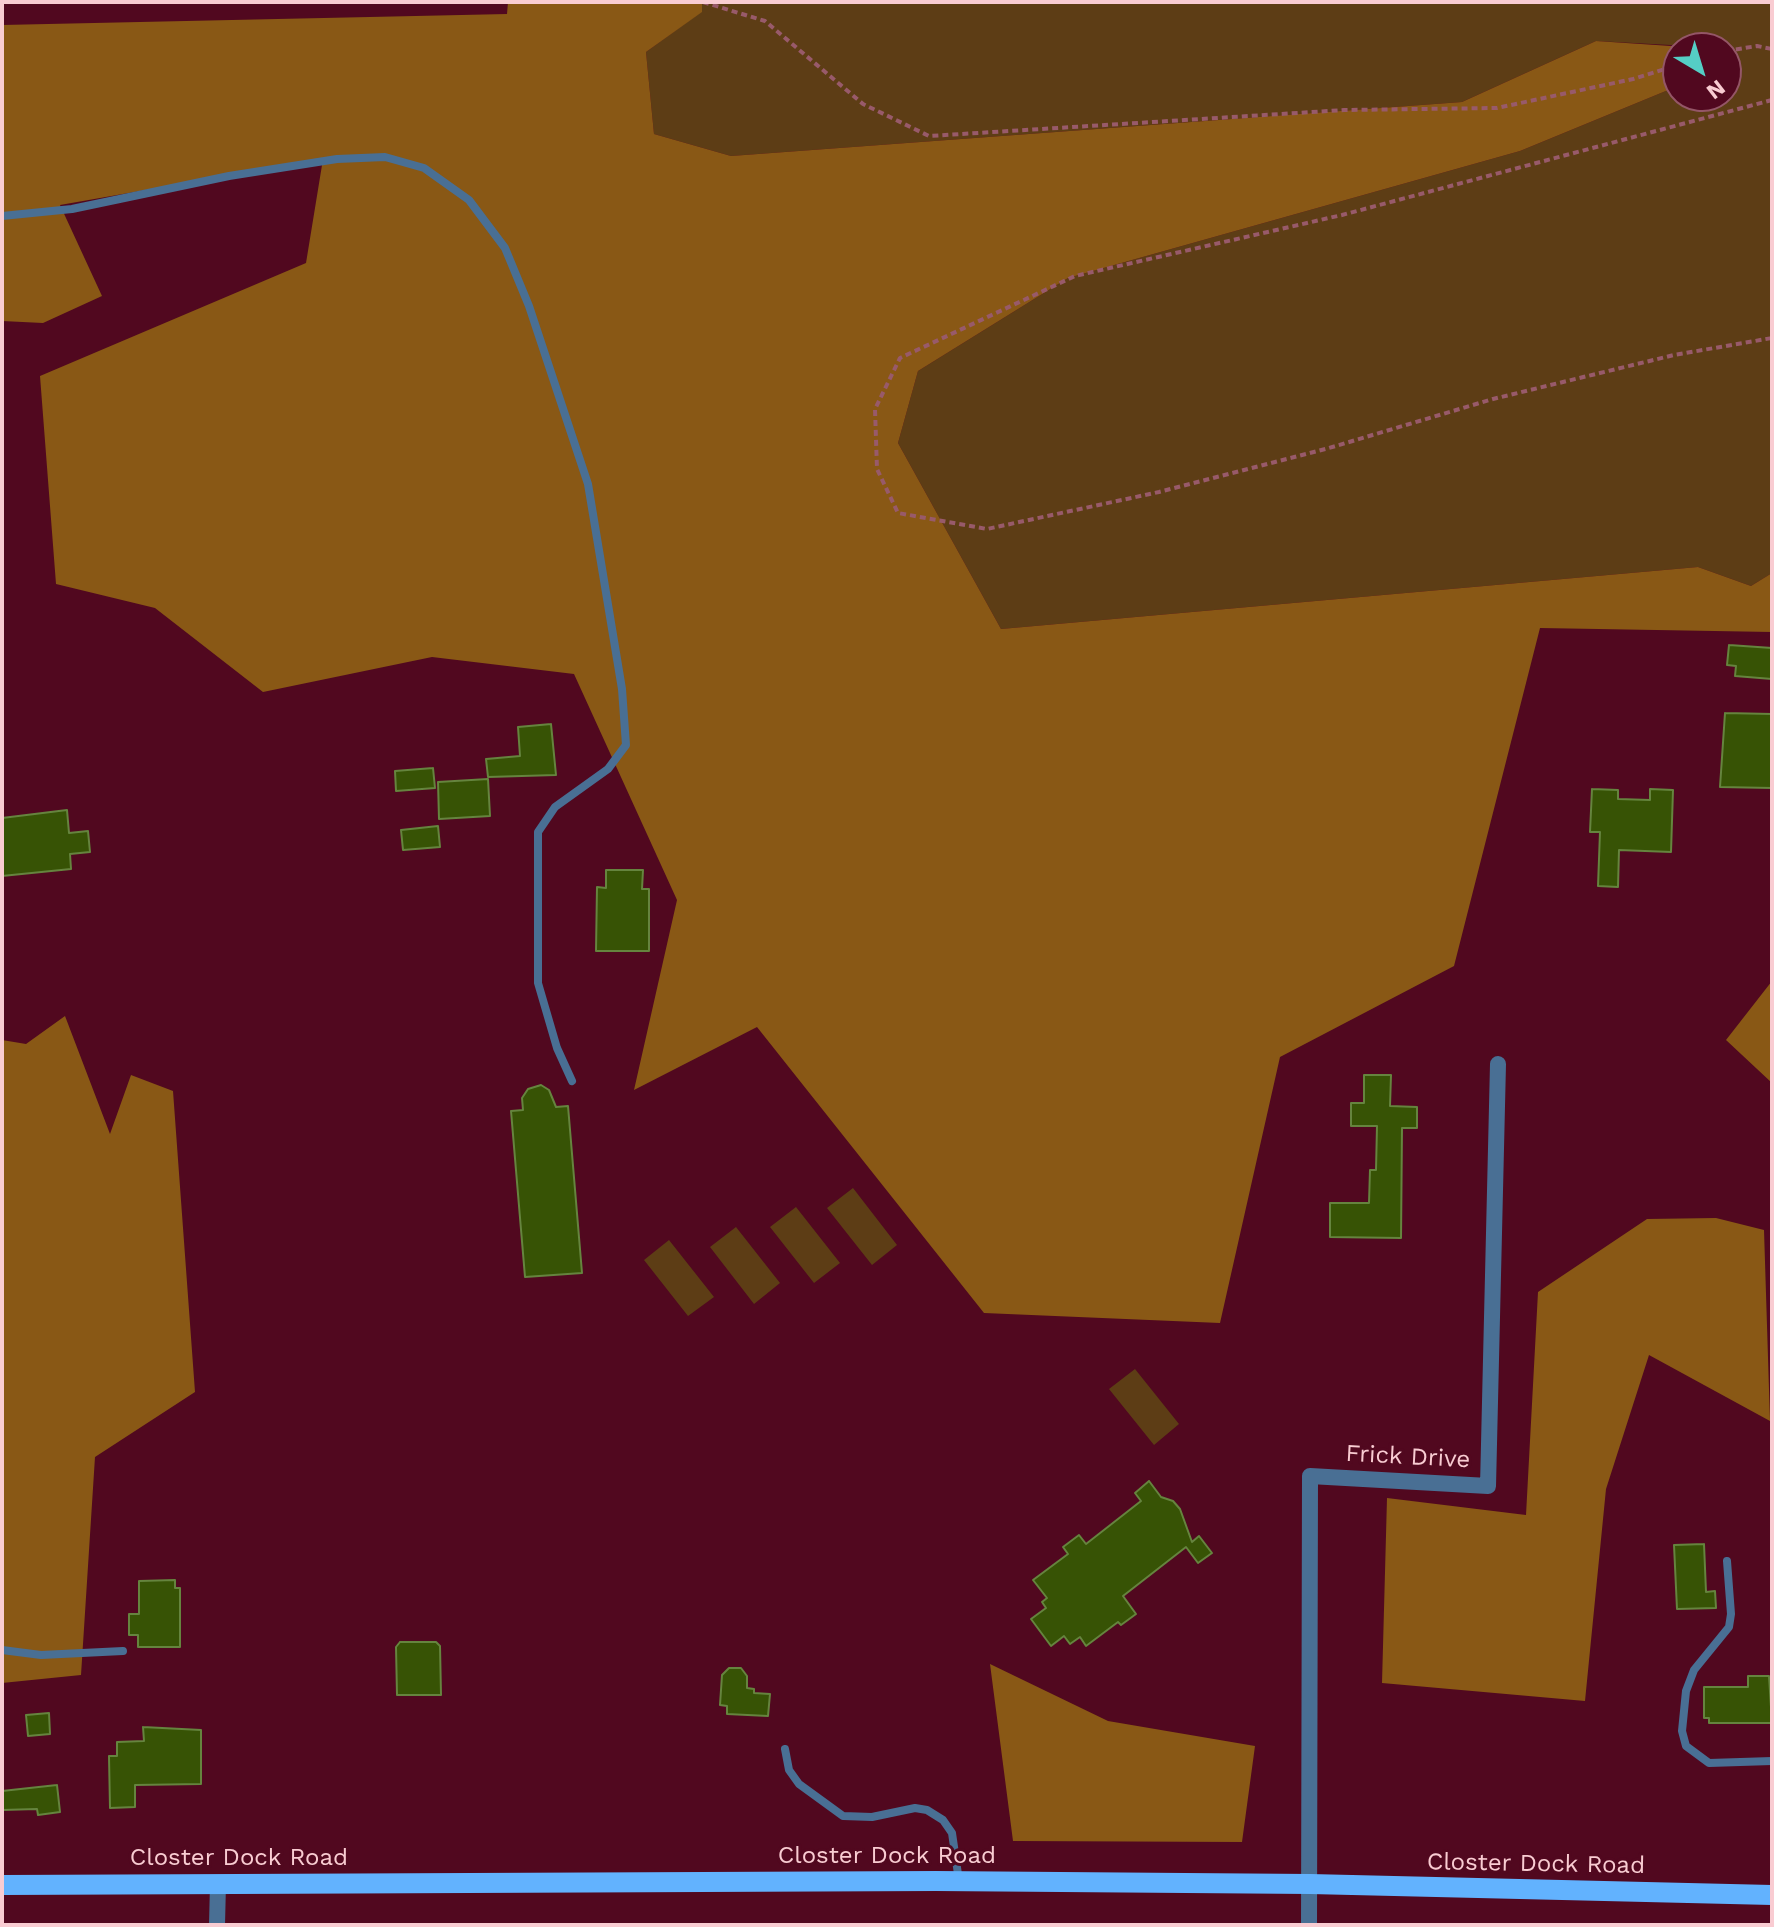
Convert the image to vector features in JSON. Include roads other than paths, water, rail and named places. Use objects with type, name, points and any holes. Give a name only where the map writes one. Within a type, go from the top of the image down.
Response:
[{"type":"main road","name":"Closter Dock Road","points":[[2,1885],[959,1881],[1310,1884],[1772,1895]]},
{"type":"street","name":"Frick Drive","points":[[1310,1884],[1310,1476],[1488,1486],[1498,1064]]},
{"type":"street","points":[[217,1925],[218,1884]]},
{"type":"street","points":[[1309,1925],[1310,1884]]},
{"type":"lane","points":[[2,216],[72,209],[244,173],[337,159],[385,157],[424,168],[469,200],[505,248],[529,306],[588,484],[623,703],[626,745],[608,769],[555,807],[538,832],[538,983],[557,1048],[572,1081]]},
{"type":"lane","points":[[1727,1561],[1729,1627],[1694,1670],[1686,1691],[1682,1731],[1686,1746],[1709,1763],[1772,1761]]},
{"type":"lane","points":[[2,1650],[41,1655],[123,1651]]},
{"type":"lane","points":[[785,1749],[789,1770],[799,1784],[843,1816],[872,1817],[915,1808],[927,1810],[943,1820],[952,1833],[959,1881]]}]
